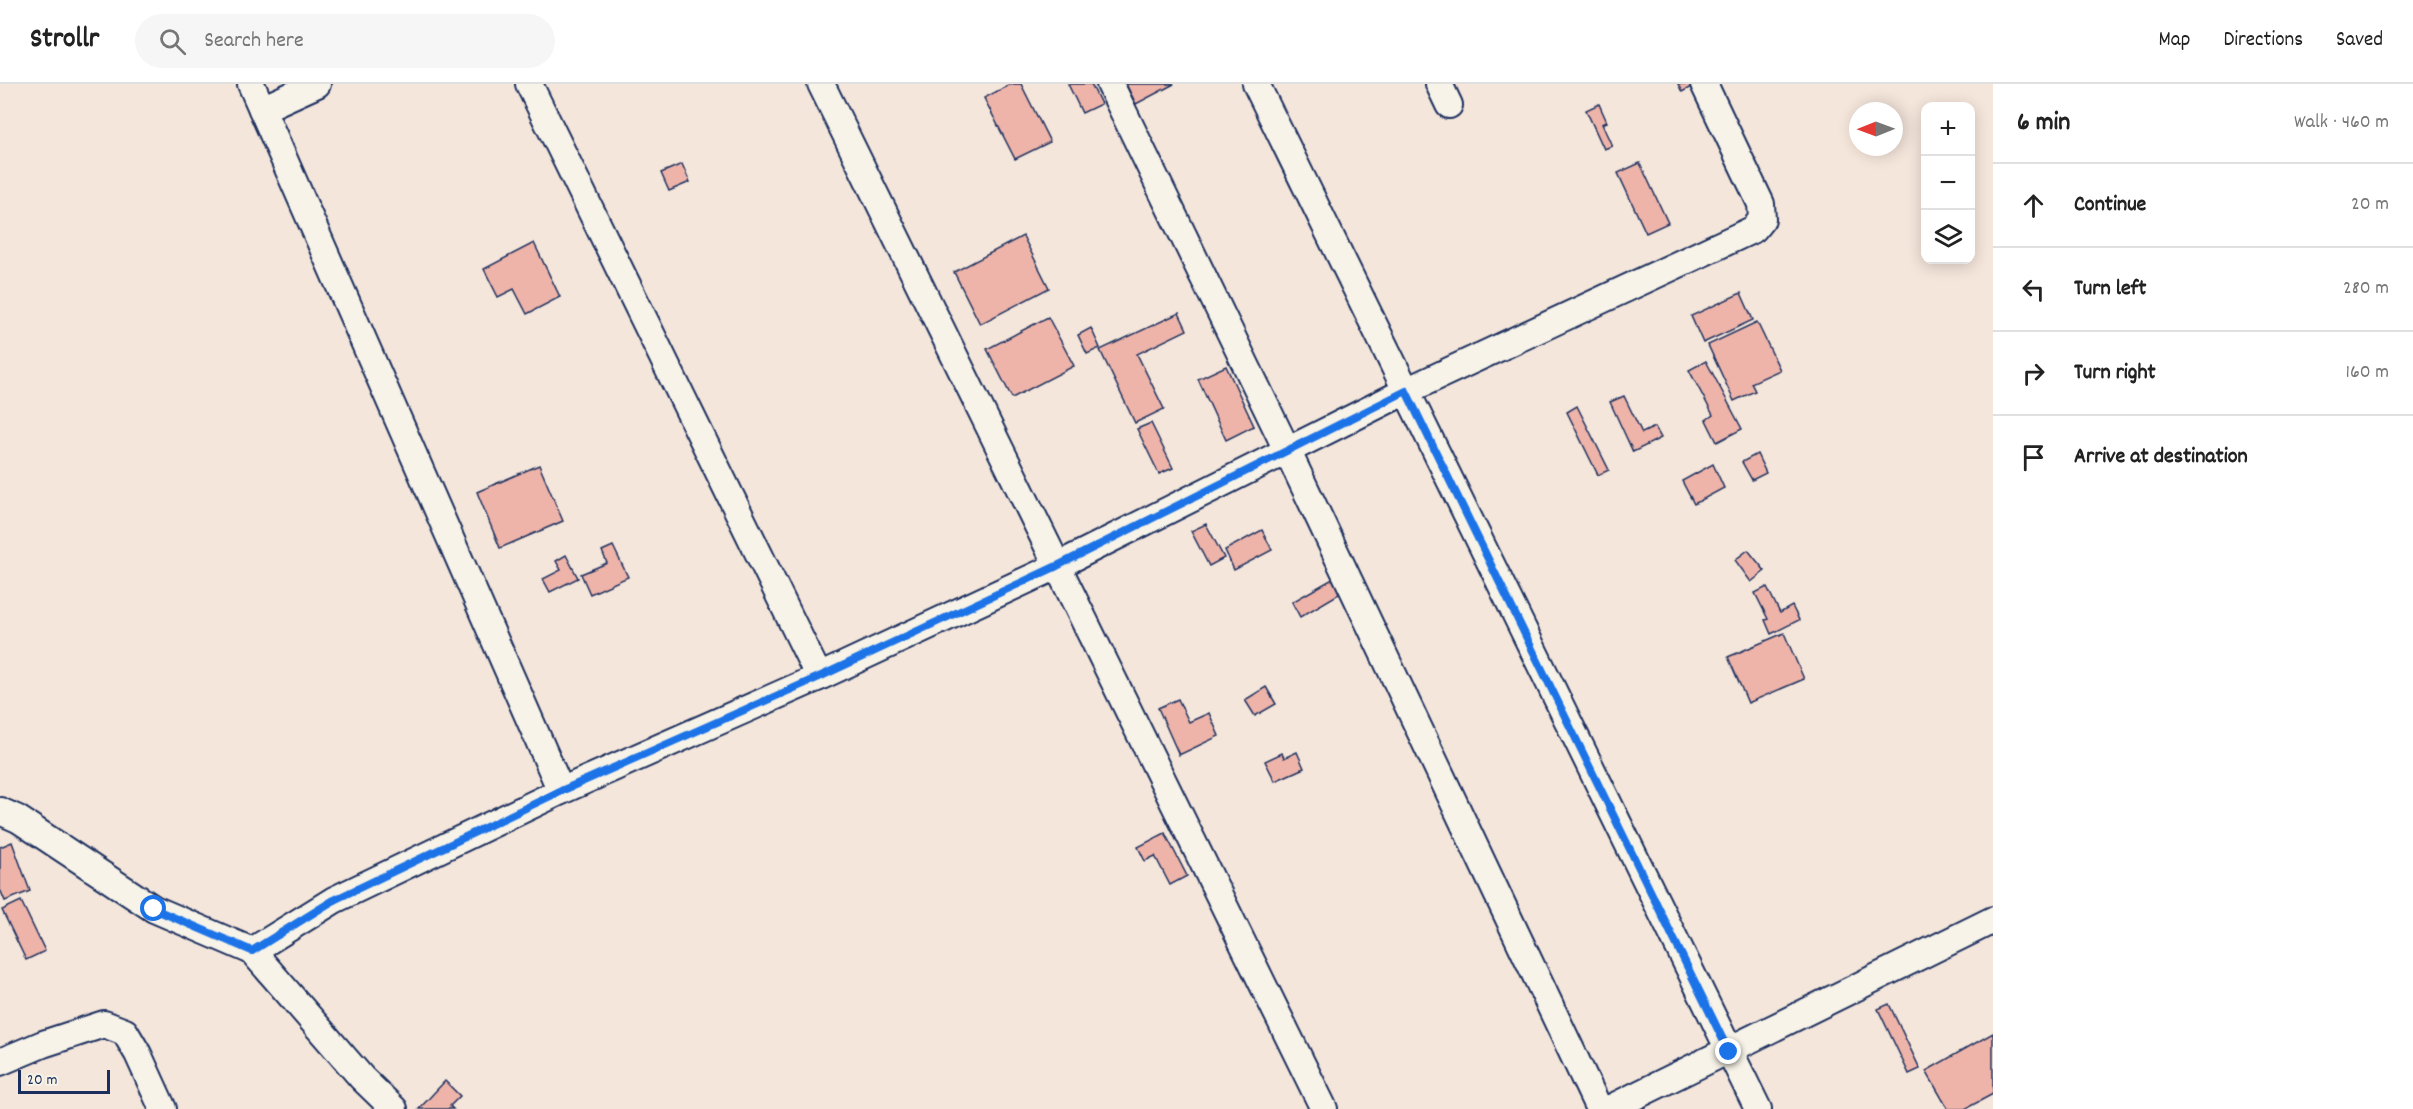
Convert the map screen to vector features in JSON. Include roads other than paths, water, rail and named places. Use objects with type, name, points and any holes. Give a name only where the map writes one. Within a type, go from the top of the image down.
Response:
[{"type":"street","points":[[251,84],[561,791]]},
{"type":"street","points":[[262,109],[317,84]]},
{"type":"street","points":[[529,84],[819,677]]},
{"type":"street","points":[[821,84],[1324,1109]]},
{"type":"street","points":[[1110,84],[1287,450],[1599,1109]]},
{"type":"street","points":[[1256,84],[1758,1109]]},
{"type":"street","points":[[252,951],[334,900],[561,791],[819,677],[1057,566],[1406,391],[1754,229],[1762,219],[1761,204],[1704,84]]},
{"type":"street","points":[[0,811],[18,819],[154,909],[252,951],[362,1078],[394,1109]]},
{"type":"street","points":[[1610,1109],[1993,920]]},
{"type":"street","points":[[0,1062],[43,1044],[104,1024],[125,1032],[138,1054],[163,1109]]}]
